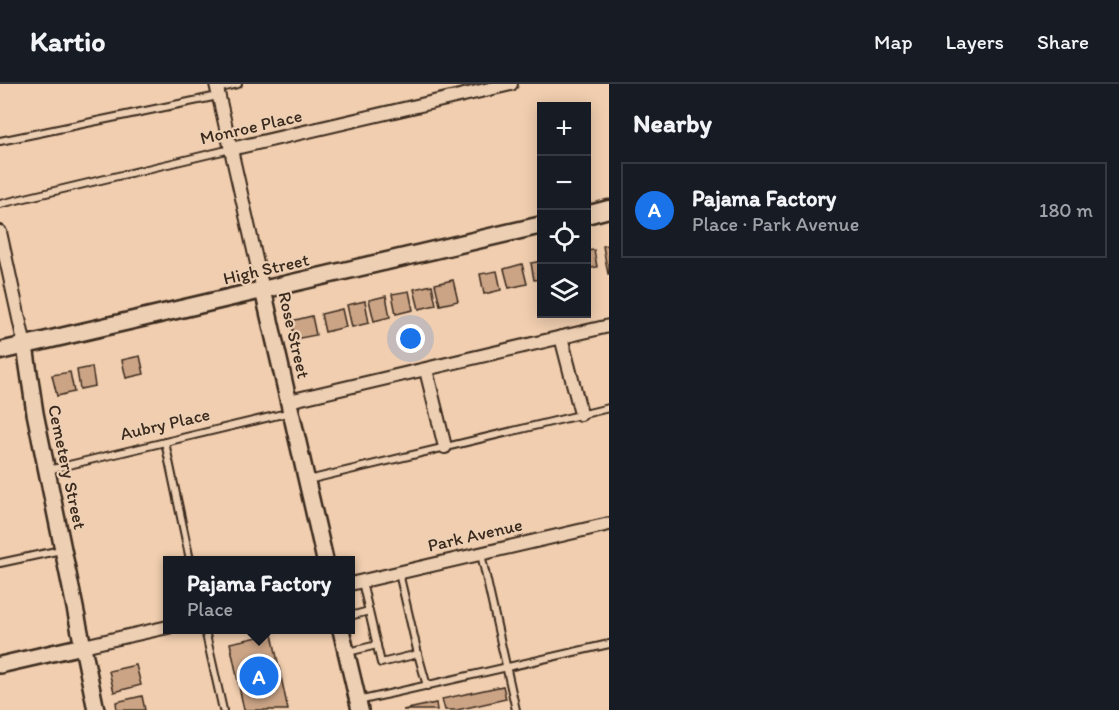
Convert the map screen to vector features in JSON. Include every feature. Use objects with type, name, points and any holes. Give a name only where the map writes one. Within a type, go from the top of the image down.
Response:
[{"type":"main road","points":[[591,214],[609,209]]},
{"type":"main road","name":"High Street","points":[[0,351],[537,226]]},
{"type":"street","name":"Monroe Place","points":[[231,149],[511,84]]},
{"type":"street","name":"Rose Street","points":[[217,90],[324,556]]},
{"type":"street","name":"Cemetery Street","points":[[0,232],[25,346],[47,470],[65,549],[96,710]]},
{"type":"street","name":"Aubry Place","points":[[290,407],[426,370],[609,326]]},
{"type":"street","points":[[561,338],[581,414]]},
{"type":"street","points":[[426,370],[445,447]]},
{"type":"street","name":"Park Avenue","points":[[356,583],[609,524]]},
{"type":"street","points":[[0,665],[163,628]]},
{"type":"street","points":[[342,634],[359,706]]},
{"type":"lane","points":[[0,141],[238,84]]},
{"type":"lane","name":"Monroe Place","points":[[0,204],[231,149]]},
{"type":"lane","name":"Aubry Place","points":[[47,470],[165,442],[290,407]]},
{"type":"lane","points":[[307,480],[609,408]]},
{"type":"lane","points":[[165,442],[189,556]]},
{"type":"lane","points":[[0,563],[65,549]]},
{"type":"lane","points":[[481,554],[516,710]]},
{"type":"lane","points":[[399,573],[427,686]]},
{"type":"lane","points":[[356,583],[369,611],[381,663],[418,654]]},
{"type":"lane","points":[[355,615],[369,611]]},
{"type":"lane","points":[[206,634],[223,710]]},
{"type":"lane","points":[[359,706],[427,686],[609,644]]},
{"type":"lane","points":[[347,653],[377,645]]},
{"type":"building","points":[[609,245],[609,274],[608,274],[603,246]]},
{"type":"building","points":[[591,250],[594,250],[597,267],[591,268],[591,264]]},
{"type":"building","points":[[537,262],[537,280],[534,280],[531,263]]},
{"type":"building","points":[[522,264],[527,284],[509,288],[504,269]]},
{"type":"building","points":[[497,271],[501,290],[484,294],[480,274]]},
{"type":"building","points":[[453,280],[458,301],[440,305],[435,284]]},
{"type":"building","points":[[432,285],[436,305],[419,309],[414,289]]},
{"type":"building","points":[[409,291],[413,310],[396,314],[392,294]]},
{"type":"building","points":[[386,296],[390,317],[374,321],[369,300]]},
{"type":"building","points":[[365,301],[369,323],[352,327],[347,305]]},
{"type":"building","points":[[342,309],[346,327],[325,332],[321,314]]},
{"type":"building","points":[[312,316],[316,335],[295,339],[291,321]]},
{"type":"building","points":[[140,356],[144,374],[126,378],[122,360]]},
{"type":"building","points":[[92,367],[95,386],[80,389],[77,370]]},
{"type":"building","points":[[70,372],[74,392],[57,396],[52,375]]},
{"type":"building","points":[[272,634],[288,710],[244,710],[230,643]]},
{"type":"building","points":[[136,665],[141,685],[114,692],[109,671]]},
{"type":"building","points":[[503,686],[506,699],[457,710],[445,710],[442,699]]},
{"type":"building","points":[[142,696],[145,710],[117,710],[116,702]]},
{"type":"building","points":[[436,703],[437,710],[403,710]]},
{"type":"place","name":"Pajama Factory","points":[[259,676]]}]
